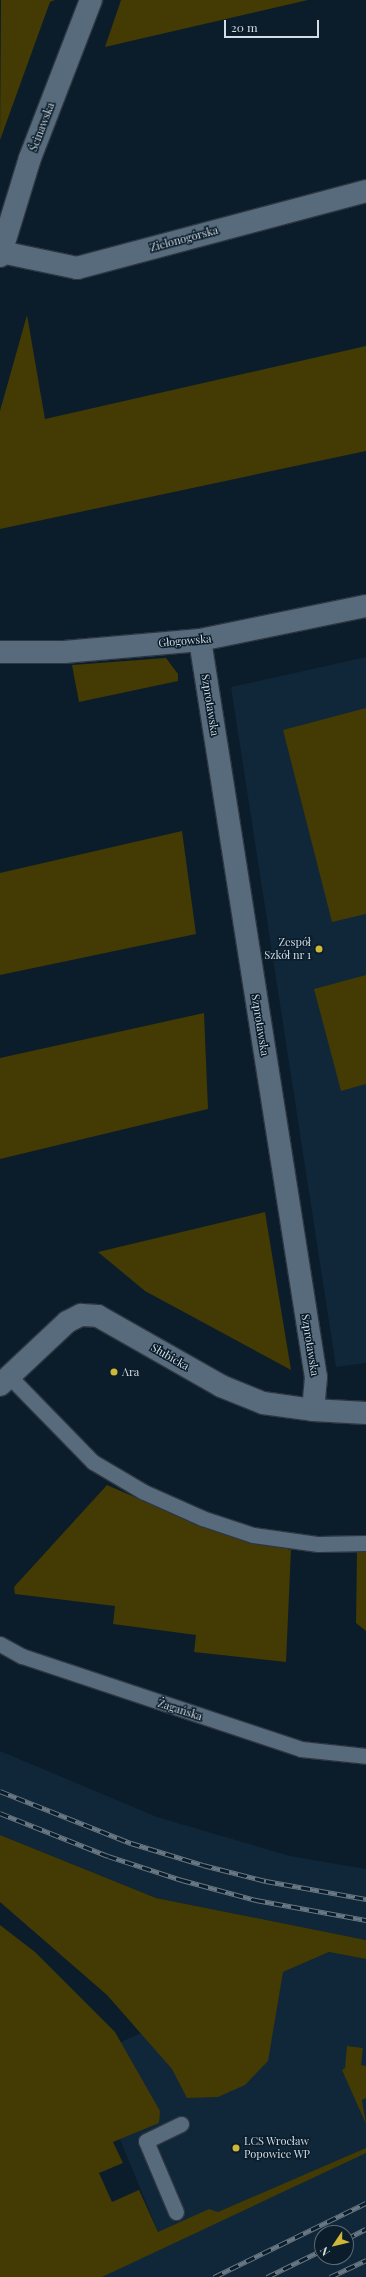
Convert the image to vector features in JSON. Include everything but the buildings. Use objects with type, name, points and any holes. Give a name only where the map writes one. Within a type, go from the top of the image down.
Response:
[{"type":"street","name":"Ścinawska","points":[[1,254],[30,158],[91,0]]},
{"type":"street","name":"Zielonogórska","points":[[1,254],[77,268],[366,191]]},
{"type":"street","name":"Głogowska","points":[[0,652],[64,652],[200,640],[366,606]]},
{"type":"street","name":"Szprotawska","points":[[200,640],[316,1377],[313,1410]]},
{"type":"street","name":"Słubicka","points":[[4,1380],[67,1322],[81,1315],[98,1316],[221,1386],[263,1402],[313,1410],[366,1413]]},
{"type":"lane","points":[[4,1380],[93,1462],[144,1492],[202,1518],[252,1535],[318,1544],[366,1543]]},
{"type":"lane","name":"Żagańska","points":[[0,1644],[36,1661],[301,1749],[366,1756]]},
{"type":"lane","points":[[176,2212],[146,2141],[182,2124]]},
{"type":"shaded area","points":[[1,0],[55,0],[50,2],[0,140]]},
{"type":"shaded area","points":[[121,0],[308,0],[105,47]]},
{"type":"shaded area","points":[[27,315],[45,419],[366,346],[366,451],[0,529],[0,411]]},
{"type":"shaded area","name":"Zespół Szkół nr 1","points":[[366,657],[366,1363],[336,1367],[231,687]]},
{"type":"shaded area","points":[[166,658],[178,674],[178,681],[79,702],[72,665]]},
{"type":"shaded area","points":[[366,708],[366,914],[332,922],[283,730]]},
{"type":"shaded area","points":[[182,831],[196,934],[0,975],[0,873]]},
{"type":"shaded area","points":[[366,975],[366,1084],[341,1091],[314,989]]},
{"type":"shaded area","points":[[204,1013],[208,1109],[0,1159],[0,1058]]},
{"type":"shaded area","points":[[265,1212],[291,1370],[145,1291],[98,1252]]},
{"type":"shaded area","points":[[107,1485],[196,1524],[291,1550],[286,1662],[194,1652],[196,1635],[113,1624],[115,1606],[15,1594],[14,1587]]},
{"type":"shaded area","points":[[366,1550],[366,1631],[356,1623],[357,1551]]},
{"type":"shaded area","points":[[0,1751],[157,1817],[290,1856],[366,1869],[366,1940],[156,1898],[0,1835]]},
{"type":"shaded area","points":[[0,1835],[156,1898],[366,1940],[366,1959],[329,1952],[283,1972],[268,2061],[245,2085],[218,2097],[187,2098],[172,2069],[107,1995],[0,1902]]},
{"type":"shaded area","points":[[0,1925],[35,1952],[115,2032],[160,2111],[159,2123],[113,2142],[123,2163],[99,2173],[112,2202],[139,2190],[158,2232],[209,2209],[218,2212],[366,2148],[366,2153],[102,2277],[0,2277]]},
{"type":"shaded area","points":[[329,1952],[366,1959],[366,2277],[102,2277],[164,2246],[86,2057]]},
{"type":"shaded area","points":[[347,2046],[363,2048],[361,2065],[366,2066],[366,2098],[362,2100],[366,2124],[342,2070],[345,2068]]},
{"type":"railway","points":[[0,1791],[131,1843],[203,1865],[266,1881],[366,1899]]},
{"type":"railway","points":[[0,1813],[108,1856],[182,1880],[256,1900],[366,1920]]},
{"type":"railway","points":[[214,2277],[366,2203]]},
{"type":"railway","points":[[354,2235],[366,2229]]},
{"type":"railway","points":[[267,2277],[314,2254]]},
{"type":"railway","points":[[330,2277],[366,2260]]},
{"type":"place","name":"Zespół Szkół nr 1","points":[[319,949]]},
{"type":"place","name":"Ara","points":[[114,1372]]},
{"type":"place","name":"LCS Wrocław Popowice WP","points":[[236,2148]]}]
